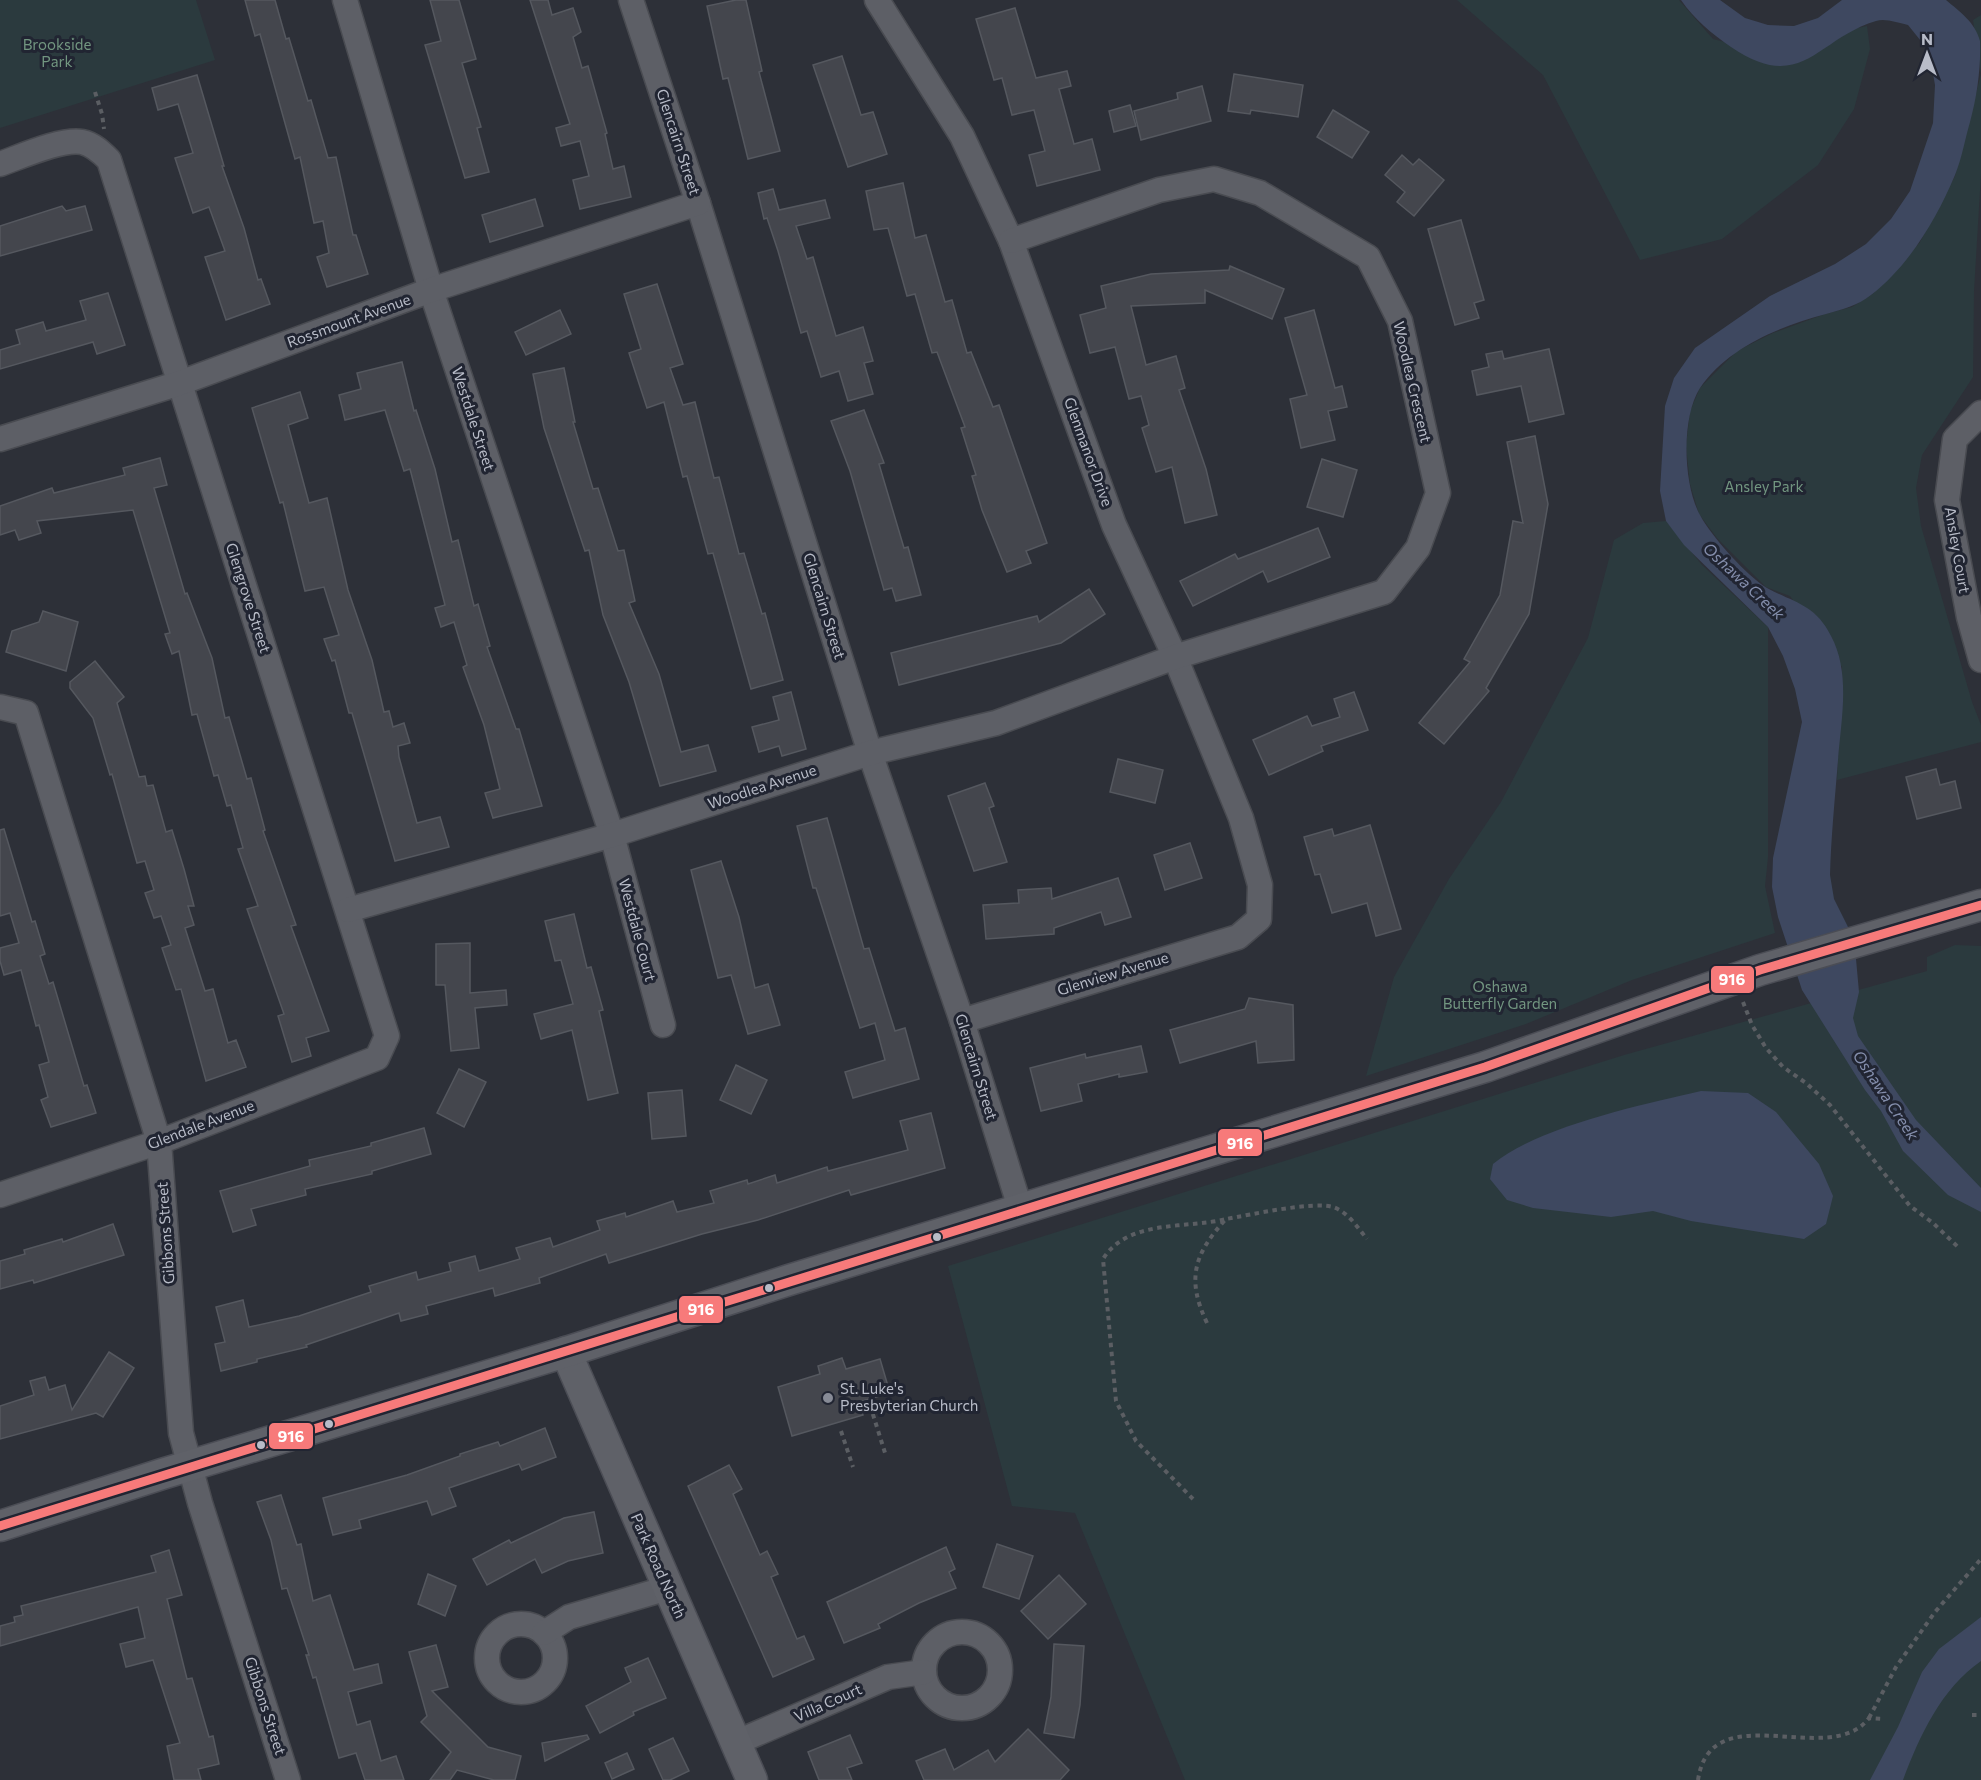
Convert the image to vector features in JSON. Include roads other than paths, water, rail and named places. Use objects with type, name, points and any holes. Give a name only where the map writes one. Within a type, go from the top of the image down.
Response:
[{"type":"main road","points":[[0,1526],[189,1465],[566,1352],[789,1280],[1021,1211],[1485,1067],[1760,970],[1981,905]]},
{"type":"main road","name":"Park Road North","points":[[566,1352],[752,1780]]},
{"type":"street","name":"Westdale Street","points":[[345,0],[431,290],[612,835]]},
{"type":"street","name":"Glencairn Street","points":[[631,0],[698,203],[870,753],[962,1021],[1021,1211]]},
{"type":"street","name":"Glenmanor Drive","points":[[877,0],[962,136],[1011,241],[1114,525],[1175,657],[1241,818],[1260,885],[1260,919]]},
{"type":"street","name":"Glengrove Street","points":[[0,164],[67,142],[82,142],[104,155],[180,383],[387,1036]]},
{"type":"street","name":"Woodlea Crescent","points":[[1011,241],[1159,190],[1214,179],[1260,192],[1368,256],[1400,321],[1438,493],[1418,548],[1384,592],[1175,657]]},
{"type":"street","name":"Rossmount Avenue","points":[[0,439],[180,383],[431,290],[698,203]]},
{"type":"street","name":"Ansley Court","points":[[1981,413],[1955,439],[1947,500],[1969,617],[1981,660]]},
{"type":"street","name":"Woodlea Avenue","points":[[348,910],[612,835],[870,753],[996,723],[1175,657]]},
{"type":"street","name":"Gibbons Street","points":[[2,706],[26,713],[159,1142],[181,1432],[189,1465],[288,1780]]},
{"type":"street","name":"Westdale Court","points":[[612,835],[663,1025]]},
{"type":"street","name":"Glenview Avenue","points":[[962,1021],[1238,937],[1260,919]]},
{"type":"street","name":"Glendale Avenue","points":[[0,1196],[159,1142],[377,1058],[387,1036]]},
{"type":"street","points":[[544,1634],[569,1617],[668,1588]]},
{"type":"street","name":"Villa Court","points":[[735,1743],[888,1677],[924,1672]]},
{"type":"water","name":"Oshawa Creek","points":[[1681,0],[1720,0],[1745,18],[1768,25],[1794,26],[1818,18],[1842,0],[1946,0],[1971,23],[1980,41],[1977,93],[1962,155],[1940,208],[1910,256],[1885,283],[1860,302],[1774,332],[1740,350],[1725,361],[1700,388],[1694,401],[1687,433],[1686,451],[1694,502],[1712,534],[1730,555],[1759,582],[1803,606],[1818,617],[1825,625],[1837,650],[1841,665],[1843,697],[1830,875],[1834,899],[1848,927],[1856,959],[1859,992],[1853,1018],[1858,1036],[1916,1120],[1981,1188],[1981,1212],[1948,1195],[1903,1151],[1881,1111],[1865,1090],[1802,990],[1778,917],[1772,887],[1773,858],[1802,722],[1795,689],[1783,656],[1768,627],[1684,545],[1666,521],[1660,491],[1665,406],[1674,378],[1695,348],[1770,296],[1835,264],[1866,244],[1891,219],[1910,191],[1933,123],[1935,85],[1929,51],[1908,25],[1880,20],[1855,29],[1808,59],[1792,65],[1775,66],[1755,60],[1731,47],[1704,26]]},
{"type":"water","points":[[1701,1091],[1748,1093],[1776,1112],[1819,1164],[1833,1196],[1826,1224],[1804,1239],[1691,1221],[1653,1211],[1611,1217],[1533,1208],[1507,1200],[1490,1179],[1493,1164],[1537,1139],[1592,1118]]},
{"type":"water","points":[[1981,1617],[1981,1661],[1954,1685],[1933,1714],[1903,1780],[1870,1780],[1898,1727],[1922,1672],[1939,1649]]},
{"type":"place","name":"St. Luke's Presbyterian Church","points":[[828,1398]]},
{"type":"park label","name":"Brookside Park","points":[[57,54]]},
{"type":"park label","name":"Ansley Park","points":[[1764,487]]},
{"type":"park label","name":"Oshawa Butterfly Garden","points":[[1500,996]]}]
